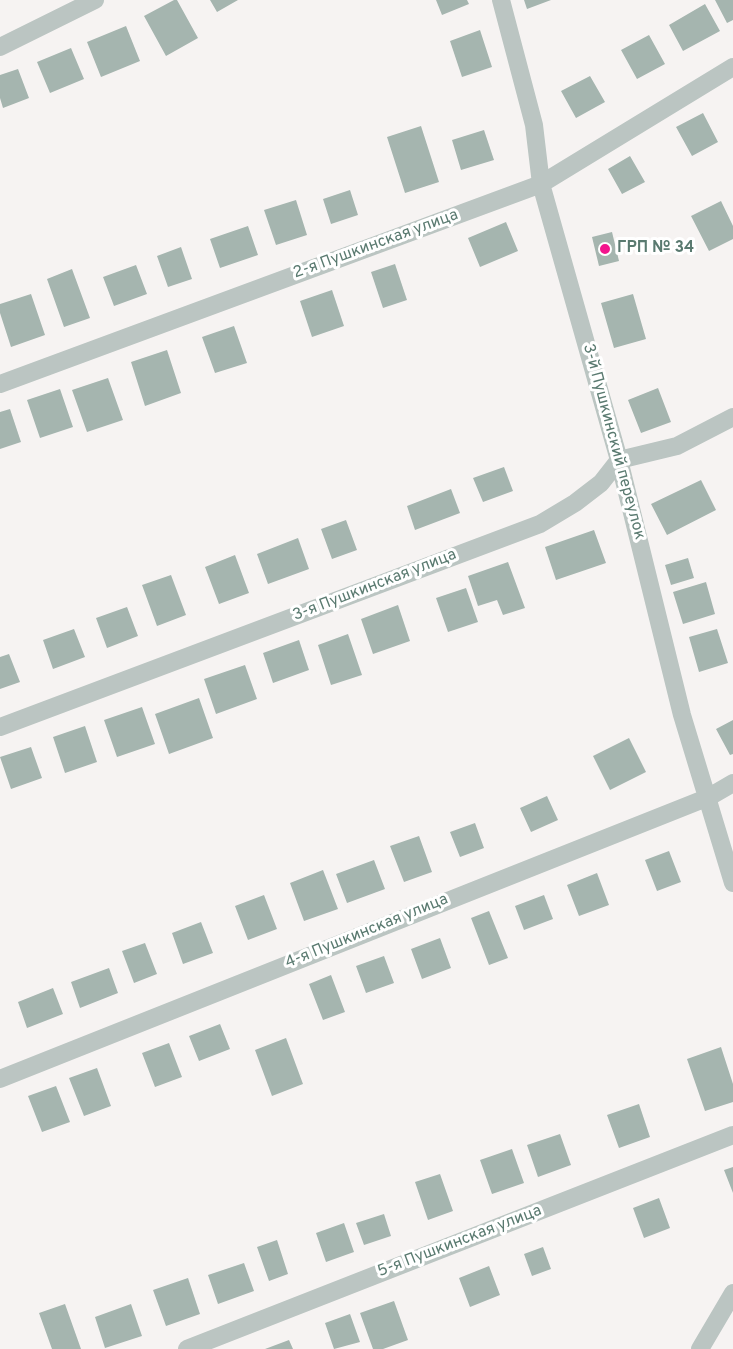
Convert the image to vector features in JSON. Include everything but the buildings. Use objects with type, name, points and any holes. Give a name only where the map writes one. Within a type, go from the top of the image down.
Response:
[{"type":"street","points":[[0,47],[95,0]]},
{"type":"street","name":"3-й Пушкинский переулок","points":[[501,0],[534,125],[541,184],[619,460],[682,715],[709,796],[733,883]]},
{"type":"street","name":"2-я Пушкинская улица","points":[[0,384],[541,184],[733,67]]},
{"type":"street","points":[[619,460],[677,446],[733,417]]},
{"type":"street","name":"3-я Пушкинская улица","points":[[0,727],[540,524],[575,503],[601,483],[619,460]]},
{"type":"street","name":"4-я Пушкинская улица","points":[[0,1079],[709,796],[733,783]]},
{"type":"street","name":"5-я Пушкинская улица","points":[[187,1349],[733,1135]]},
{"type":"street","points":[[700,1349],[733,1293]]},
{"type":"place","name":"ГРП № 34","points":[[605,249]]}]
